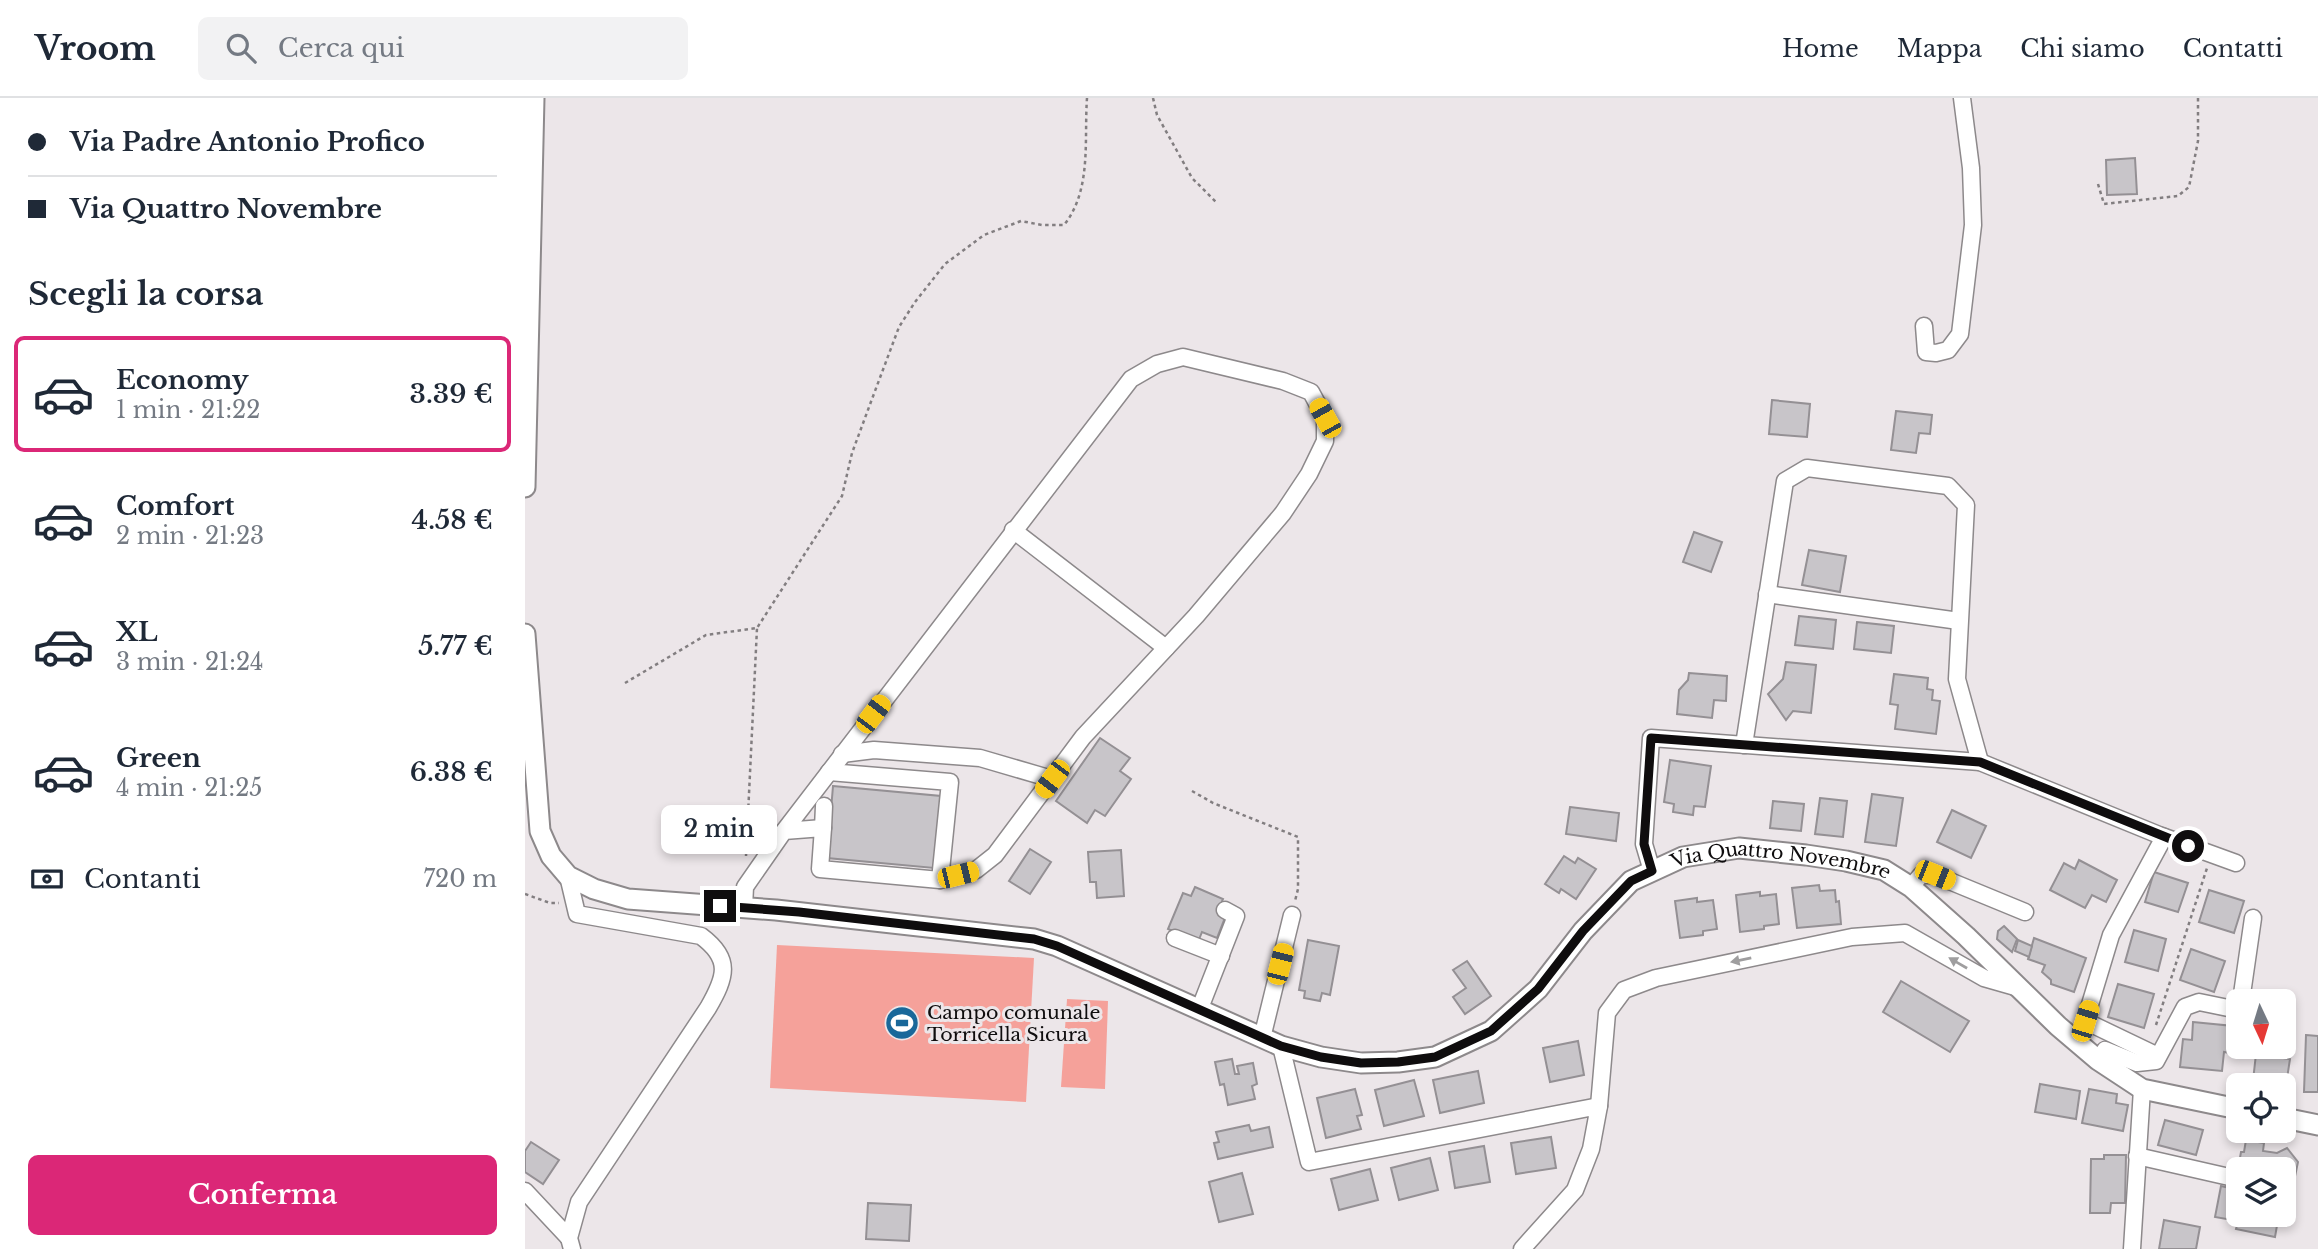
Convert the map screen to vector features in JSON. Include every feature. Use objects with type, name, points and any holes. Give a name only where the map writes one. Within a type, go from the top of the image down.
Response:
[{"type":"main road","points":[[525,487],[534,98]]},
{"type":"main road","points":[[525,634],[540,831],[551,856],[568,876]]},
{"type":"main road","name":"Via Quattro Novembre","points":[[568,876],[594,889],[628,899],[744,907],[1034,939],[1057,946],[1281,1046],[1321,1057],[1361,1063],[1435,1057],[1491,1031],[1538,989],[1583,931],[1631,881],[1683,857],[1739,848],[1846,861],[1884,870],[1911,887],[1939,910],[2058,1026],[2098,1060],[2142,1088],[2226,1106]]},
{"type":"main road","points":[[2296,1120],[2318,1125]]},
{"type":"street","points":[[1924,326],[1926,352],[1936,354],[1948,351],[1960,334],[1973,225],[1971,168],[1962,98]]},
{"type":"street","points":[[744,907],[745,887],[784,831],[1131,379],[1157,364],[1183,357],[1283,381],[1311,392],[1325,418],[1325,441],[1309,474],[1283,513],[1167,648],[1083,737],[995,855],[976,870],[940,880],[820,869],[824,806]]},
{"type":"street","points":[[1744,745],[1785,481],[1807,468],[1948,486],[1966,505],[1957,679],[1980,762]]},
{"type":"street","points":[[1013,530],[1167,648]]},
{"type":"street","points":[[1767,594],[1959,621]]},
{"type":"street","points":[[1652,871],[1644,844],[1651,738],[1980,762],[2164,837],[2236,863]]},
{"type":"street","points":[[842,754],[874,750],[981,758],[1052,779]]},
{"type":"street","points":[[829,772],[950,782],[940,880]]},
{"type":"street","points":[[784,831],[823,828]]},
{"type":"street","points":[[2158,1056],[2085,1021],[2111,936],[2164,837]]},
{"type":"street","points":[[1911,887],[1921,875],[1935,875],[2025,912]]},
{"type":"street","points":[[568,876],[577,914],[701,936],[717,948],[724,965],[720,988],[709,1008],[579,1202],[570,1244]]},
{"type":"street","points":[[1200,1008],[1236,916],[1225,910]]},
{"type":"street","points":[[1262,1038],[1292,915]]},
{"type":"street","points":[[2243,989],[2253,918]]},
{"type":"street","points":[[1522,1249],[1575,1190],[1591,1149],[1599,1106],[1607,1013],[1624,990],[1656,978],[1852,937],[1905,933],[1984,978],[2021,988]]},
{"type":"street","points":[[1175,938],[1221,956]]},
{"type":"street","points":[[2098,1060],[2105,1050],[2137,1062],[2156,1061],[2185,1007],[2199,1002],[2226,1008]]},
{"type":"street","points":[[1281,1046],[1309,1162],[1599,1106]]},
{"type":"street","points":[[2132,1249],[2142,1088]]},
{"type":"street","points":[[2137,1156],[2226,1176]]},
{"type":"street","points":[[525,1191],[570,1244]]},
{"type":"path","points":[[745,887],[757,628],[842,496],[852,453],[899,327],[915,302],[945,264],[984,235],[1021,221],[1063,225],[1076,210],[1087,151],[1087,98]]},
{"type":"path","points":[[1153,98],[1157,115],[1192,178],[1216,202]]},
{"type":"path","points":[[2098,184],[2104,204],[2178,196],[2189,187],[2198,141],[2198,98]]},
{"type":"path","points":[[625,682],[706,635],[757,628]]},
{"type":"path","points":[[1192,791],[1213,803],[1299,837],[1298,889],[1292,915]]},
{"type":"path","points":[[2153,1032],[2212,854]]},
{"type":"path","points":[[525,894],[550,903],[572,902]]},
{"type":"shaded area","name":"Campo comunale Torricella Sicura","points":[[777,945],[1034,958],[1026,1102],[770,1088]]},
{"type":"shaded area","points":[[1067,999],[1108,1001],[1105,1089],[1061,1087]]},
{"type":"building","points":[[2135,158],[2137,194],[2107,195],[2106,160]]},
{"type":"building","points":[[1772,400],[1810,404],[1807,437],[1769,434]]},
{"type":"building","points":[[1896,411],[1932,415],[1930,434],[1919,433],[1916,453],[1891,450]]},
{"type":"building","points":[[1694,532],[1722,542],[1711,572],[1683,562]]},
{"type":"building","points":[[1809,550],[1846,556],[1840,592],[1802,585]]},
{"type":"building","points":[[1799,616],[1836,620],[1833,649],[1795,645]]},
{"type":"building","points":[[1857,622],[1894,626],[1891,653],[1854,649]]},
{"type":"building","points":[[1786,662],[1816,665],[1811,713],[1793,711],[1786,720],[1768,694],[1783,679]]},
{"type":"building","points":[[1689,673],[1727,676],[1726,701],[1714,700],[1712,718],[1677,714],[1679,690],[1688,680]]},
{"type":"building","points":[[1894,674],[1928,678],[1927,689],[1933,690],[1932,700],[1940,701],[1936,734],[1895,729],[1898,705],[1890,704]]},
{"type":"building","points":[[1100,738],[1130,758],[1120,771],[1131,779],[1105,816],[1095,810],[1087,823],[1056,801]]},
{"type":"building","points":[[1670,760],[1711,766],[1705,807],[1694,806],[1693,815],[1673,812],[1674,804],[1664,802]]},
{"type":"building","points":[[833,786],[941,796],[934,868],[827,858]]},
{"type":"building","points":[[1872,794],[1903,798],[1896,846],[1865,842]]},
{"type":"building","points":[[1820,798],[1847,801],[1843,837],[1815,834]]},
{"type":"building","points":[[1773,801],[1804,804],[1801,831],[1770,828]]},
{"type":"building","points":[[1570,807],[1619,813],[1616,841],[1566,834]]},
{"type":"building","points":[[1952,810],[1986,826],[1971,858],[1937,842]]},
{"type":"building","points":[[1030,849],[1051,862],[1030,894],[1009,881]]},
{"type":"building","points":[[1121,850],[1124,896],[1097,898],[1096,882],[1090,882],[1088,852]]},
{"type":"building","points":[[1564,856],[1575,863],[1578,858],[1596,869],[1576,899],[1561,889],[1559,893],[1545,884]]},
{"type":"building","points":[[2079,860],[2117,880],[2106,902],[2092,895],[2085,908],[2050,890],[2064,863],[2075,869]]},
{"type":"building","points":[[2154,872],[2188,883],[2178,912],[2145,902]]},
{"type":"building","points":[[1819,885],[1820,891],[1835,890],[1841,924],[1797,928],[1792,888]]},
{"type":"building","points":[[1195,887],[1223,899],[1218,911],[1226,915],[1217,938],[1202,932],[1198,942],[1168,929],[1183,893],[1191,896]]},
{"type":"building","points":[[2209,890],[2244,901],[2234,933],[2199,922]]},
{"type":"building","points":[[1760,892],[1760,896],[1776,894],[1779,924],[1740,932],[1736,895]]},
{"type":"building","points":[[1697,898],[1697,902],[1713,900],[1717,929],[1703,931],[1703,935],[1680,938],[1675,901]]},
{"type":"building","points":[[2004,926],[2017,939],[2012,952],[1997,939],[1998,931]]},
{"type":"building","points":[[2134,930],[2166,939],[2158,971],[2125,962]]},
{"type":"building","points":[[2034,938],[2086,958],[2074,992],[2051,984],[2051,980],[2042,972],[2045,965],[2028,959]]},
{"type":"building","points":[[1308,940],[1339,946],[1330,995],[1322,993],[1320,1001],[1304,998],[1305,991],[1299,990]]},
{"type":"building","points":[[2018,940],[2032,946],[2029,957],[2015,951]]},
{"type":"building","points":[[2191,949],[2225,961],[2214,992],[2180,980]]},
{"type":"building","points":[[1467,961],[1491,996],[1465,1014],[1453,997],[1466,988],[1453,970]]},
{"type":"building","points":[[1901,981],[1969,1021],[1950,1052],[1883,1012]]},
{"type":"building","points":[[2118,984],[2154,994],[2144,1028],[2108,1017]]},
{"type":"building","points":[[2193,1022],[2226,1025],[2226,1052],[2222,1071],[2180,1067],[2183,1039],[2192,1040]]},
{"type":"building","points":[[2306,1035],[2318,1036],[2318,1092],[2304,1092]]},
{"type":"building","points":[[1578,1041],[1584,1075],[1550,1082],[1543,1048]]},
{"type":"building","points":[[1232,1059],[1235,1074],[1239,1074],[1237,1066],[1253,1063],[1257,1084],[1252,1086],[1255,1099],[1228,1105],[1224,1084],[1220,1085],[1215,1062]]},
{"type":"building","points":[[2255,1059],[2290,1059],[2288,1073],[2254,1073]]},
{"type":"building","points":[[1478,1071],[1484,1103],[1440,1113],[1433,1080]]},
{"type":"building","points":[[1414,1080],[1424,1116],[1384,1126],[1375,1090]]},
{"type":"building","points":[[2040,1084],[2080,1091],[2076,1119],[2035,1112]]},
{"type":"building","points":[[1355,1089],[1362,1115],[1357,1116],[1361,1129],[1326,1138],[1317,1098]]},
{"type":"building","points":[[2089,1089],[2117,1094],[2116,1103],[2128,1105],[2123,1131],[2082,1123]]},
{"type":"building","points":[[2165,1120],[2203,1130],[2196,1155],[2158,1145]]},
{"type":"building","points":[[1249,1125],[1251,1131],[1269,1127],[1273,1147],[1218,1159],[1214,1143],[1219,1142],[1216,1132]]},
{"type":"building","points":[[1551,1137],[1556,1168],[1516,1174],[1511,1143]]},
{"type":"building","points":[[531,1142],[559,1160],[543,1184],[525,1172],[525,1151]]},
{"type":"building","points":[[2246,1143],[2264,1143],[2263,1151],[2277,1153],[2287,1148],[2294,1157],[2240,1157],[2241,1152],[2244,1152]]},
{"type":"building","points":[[1484,1146],[1490,1182],[1455,1188],[1449,1152]]},
{"type":"building","points":[[2104,1155],[2126,1155],[2125,1203],[2111,1203],[2110,1213],[2090,1213],[2091,1159],[2104,1159]]},
{"type":"building","points":[[1430,1158],[1438,1190],[1399,1200],[1391,1168]]},
{"type":"building","points":[[1370,1169],[1378,1200],[1339,1210],[1331,1179]]},
{"type":"building","points":[[1242,1173],[1253,1214],[1219,1222],[1209,1182]]},
{"type":"building","points":[[2221,1186],[2226,1187],[2226,1219],[2215,1217]]},
{"type":"building","points":[[868,1203],[911,1205],[909,1241],[866,1239]]},
{"type":"building","points":[[2164,1220],[2200,1227],[2196,1249],[2159,1249]]},
{"type":"building","points":[[2236,1227],[2277,1227],[2275,1237]]},
{"type":"place","name":"Campo comunale Torricella Sicura","points":[[902,1023]]},
{"type":"route","points":[[720,906],[799,912],[1034,939],[1057,946],[1281,1046],[1321,1057],[1361,1063],[1398,1062],[1435,1057],[1491,1031],[1538,989],[1583,931],[1631,881],[1652,871],[1644,844],[1651,738],[1980,762],[2188,846]]}]
